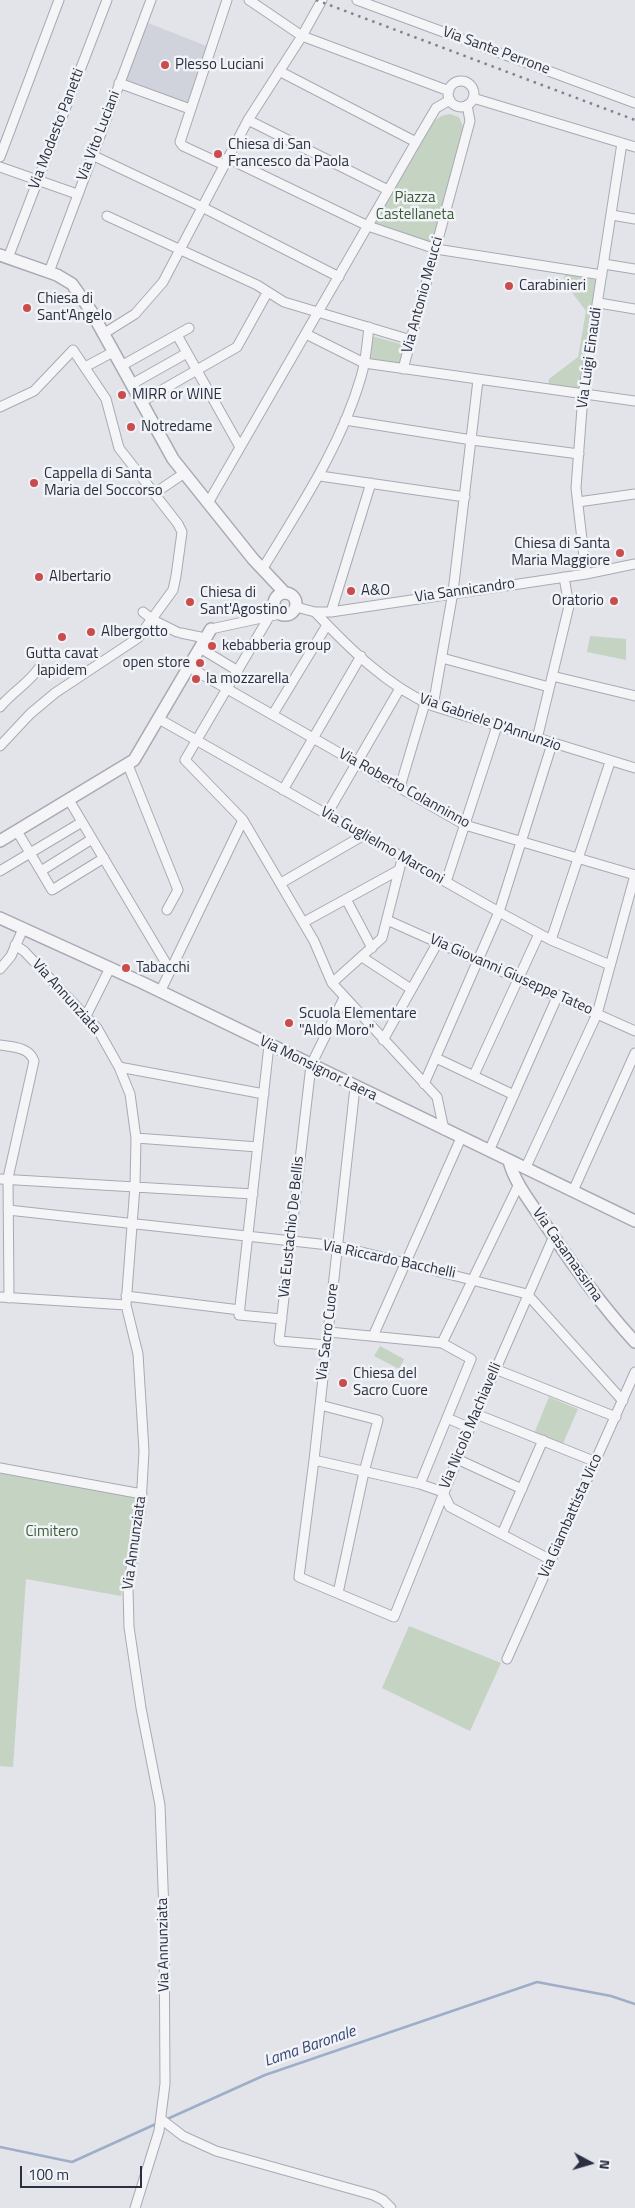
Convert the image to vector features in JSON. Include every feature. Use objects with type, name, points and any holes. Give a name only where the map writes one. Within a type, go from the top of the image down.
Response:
[{"type":"street","points":[[0,157],[59,0]]},
{"type":"street","name":"Via Modesto Panetti","points":[[4,256],[38,180],[106,0]]},
{"type":"street","name":"Via Vito Luciani","points":[[49,272],[151,0]]},
{"type":"street","points":[[227,0],[180,142],[183,146],[226,161],[368,226],[436,249],[602,276]]},
{"type":"street","points":[[249,0],[302,36],[450,95],[458,106],[470,102],[635,147]]},
{"type":"street","points":[[103,334],[135,314],[163,282],[181,251],[248,120],[302,36],[322,0]]},
{"type":"street","name":"Via Sante Perrone","points":[[357,0],[635,103]]},
{"type":"street","points":[[279,71],[416,142]]},
{"type":"street","points":[[208,503],[436,108],[450,95],[456,82],[463,81],[472,86],[470,102]]},
{"type":"street","points":[[119,83],[190,109]]},
{"type":"street","name":"Via Antonio Meucci","points":[[403,369],[470,121],[470,102]]},
{"type":"street","points":[[248,120],[388,190]]},
{"type":"street","name":"Via Luigi Einaudi","points":[[586,574],[576,488],[583,395],[599,303],[622,143]]},
{"type":"street","points":[[92,155],[202,207],[339,277]]},
{"type":"street","points":[[0,167],[77,194]]},
{"type":"street","points":[[612,215],[635,219]]},
{"type":"street","points":[[108,216],[257,285],[284,302],[411,340]]},
{"type":"street","points":[[4,256],[49,272],[72,284],[103,334],[183,474],[252,559],[263,568],[284,593],[294,598],[296,607],[288,615],[275,616],[205,638],[179,632],[153,620],[143,612]]},
{"type":"street","points":[[604,264],[635,269]]},
{"type":"street","points":[[141,402],[237,347],[267,293]]},
{"type":"street","points":[[599,303],[635,308]]},
{"type":"street","points":[[263,568],[320,476],[345,420],[362,376],[370,327]]},
{"type":"street","points":[[121,366],[189,328]]},
{"type":"street","points":[[177,334],[240,448]]},
{"type":"street","points":[[306,334],[364,363],[635,401]]},
{"type":"street","points":[[0,407],[34,391],[73,350],[106,399],[113,418],[117,441],[123,453],[174,517],[182,532],[173,590],[153,620],[138,638],[55,693],[30,714],[0,746]]},
{"type":"street","points":[[85,367],[113,352]]},
{"type":"street","points":[[132,384],[187,353]]},
{"type":"street","points":[[400,787],[429,704],[442,658],[453,592],[478,380]]},
{"type":"street","points":[[345,420],[472,440],[579,454]]},
{"type":"street","points":[[155,493],[183,474]]},
{"type":"street","points":[[320,476],[465,497]]},
{"type":"street","points":[[331,612],[371,484]]},
{"type":"street","points":[[578,502],[635,494]]},
{"type":"street","name":"Via Sannicandro","points":[[296,607],[315,612],[331,612],[453,592],[586,574],[635,564]]},
{"type":"street","points":[[537,739],[568,606],[564,577]]},
{"type":"street","points":[[284,593],[275,600],[275,616],[238,670],[185,760],[243,820],[304,922],[332,984],[437,1097],[444,1130]]},
{"type":"street","name":"Via Gabriele D'Annunzio","points":[[315,612],[399,690],[429,704],[552,744],[635,768]]},
{"type":"street","points":[[273,714],[327,625]]},
{"type":"street","points":[[0,841],[128,765],[139,755],[205,638]]},
{"type":"street","points":[[205,638],[238,670]]},
{"type":"street","points":[[283,790],[361,656]]},
{"type":"street","points":[[442,658],[549,687]]},
{"type":"street","name":"Via Roberto Colanninno","points":[[189,667],[465,825],[635,875]]},
{"type":"street","points":[[0,707],[39,668]]},
{"type":"street","points":[[552,676],[635,696]]},
{"type":"street","points":[[327,814],[399,690]]},
{"type":"street","name":"Via Guglielmo Marconi","points":[[158,719],[539,934],[610,965]]},
{"type":"street","points":[[446,882],[497,726]]},
{"type":"street","points":[[424,1084],[480,960],[499,912],[552,744]]},
{"type":"street","points":[[551,940],[610,762]]},
{"type":"street","points":[[128,765],[178,890],[168,910]]},
{"type":"street","points":[[69,800],[170,970]]},
{"type":"street","points":[[160,992],[243,820]]},
{"type":"street","points":[[0,871],[82,822]]},
{"type":"street","points":[[17,831],[52,890],[104,858]]},
{"type":"street","points":[[281,883],[364,835]]},
{"type":"street","points":[[41,871],[92,839]]},
{"type":"street","points":[[332,984],[382,938],[402,858]]},
{"type":"street","points":[[304,922],[399,870]]},
{"type":"street","points":[[525,1168],[597,1014],[635,875]]},
{"type":"street","points":[[346,899],[372,948]]},
{"type":"street","name":"Via Monsignor Laera","points":[[0,918],[110,968],[635,1221]]},
{"type":"street","name":"Via Giovanni Giuseppe Tateo","points":[[387,920],[635,1031]]},
{"type":"street","points":[[0,969],[11,956],[23,929]]},
{"type":"street","points":[[474,1075],[539,934]]},
{"type":"street","points":[[382,1040],[438,942]]},
{"type":"street","name":"Via Annunziata","points":[[16,945],[24,950],[97,1028],[119,1067],[130,1094],[136,1138],[135,1186],[126,1300],[138,1354],[144,1451],[142,1494],[128,1588],[129,1627],[160,1805],[164,1913],[165,2084],[161,2119],[135,2208]]},
{"type":"street","points":[[362,957],[411,990]]},
{"type":"street","points":[[86,1016],[110,968]]},
{"type":"street","points":[[489,1151],[558,995]]},
{"type":"street","name":"Via Eustachio De Bellis","points":[[327,1346],[280,1341],[311,1065],[344,998]]},
{"type":"street","points":[[0,1044],[25,1050],[31,1054],[34,1061],[4,1179],[8,1210],[4,1297],[126,1300],[240,1310]]},
{"type":"street","points":[[270,1045],[240,1315],[282,1319]]},
{"type":"street","points":[[573,1191],[635,1053]]},
{"type":"street","points":[[436,1058],[514,1094]]},
{"type":"street","points":[[119,1067],[264,1094]]},
{"type":"street","name":"Via Sacro Cuore","points":[[338,1593],[299,1578],[329,1332],[355,1087]]},
{"type":"street","points":[[136,1138],[258,1147]]},
{"type":"street","points":[[374,1334],[404,1262],[461,1138]]},
{"type":"street","name":"Via Casamassima","points":[[509,1161],[519,1184],[554,1236],[609,1314],[635,1342]]},
{"type":"street","points":[[4,1179],[253,1194]]},
{"type":"street","points":[[442,1343],[519,1184]]},
{"type":"street","name":"Via Riccardo Bacchelli","points":[[8,1210],[338,1246],[472,1278],[527,1294]]},
{"type":"street","name":"Via Nicolò Machiavelli","points":[[338,1593],[394,1617],[443,1492],[527,1294],[554,1236]]},
{"type":"street","points":[[527,1294],[623,1401]]},
{"type":"street","points":[[329,1332],[374,1334],[442,1343],[471,1359],[420,1484]]},
{"type":"street","points":[[495,1369],[616,1418]]},
{"type":"street","name":"Via Giambattista Vico","points":[[507,1660],[635,1372]]},
{"type":"street","points":[[320,1405],[378,1420],[364,1472],[338,1593]]},
{"type":"street","points":[[476,1414],[596,1462]]},
{"type":"street","points":[[447,1418],[470,1428]]},
{"type":"street","points":[[502,1534],[543,1440]]},
{"type":"street","points":[[457,1459],[522,1489]]},
{"type":"street","points":[[314,1460],[420,1484],[443,1492],[450,1507],[551,1560]]},
{"type":"street","points":[[0,1468],[142,1494]]},
{"type":"street","points":[[161,2119],[183,2136],[216,2151],[373,2195],[383,2200],[391,2208]]},
{"type":"shaded area","name":"Plesso Luciani","points":[[143,21],[209,47],[190,109],[119,83]]},
{"type":"green space","name":"Piazza Castellaneta","points":[[450,114],[459,117],[464,129],[433,243],[374,225],[425,133],[439,118]]},
{"type":"green space","points":[[565,274],[597,280],[578,390],[548,386],[549,379],[578,357],[586,311],[564,282]]},
{"type":"green space","points":[[372,336],[404,345],[400,364],[368,358]]},
{"type":"green space","points":[[590,636],[626,639],[626,660],[587,652]]},
{"type":"green space","points":[[380,1346],[404,1359],[399,1369],[374,1356]]},
{"type":"green space","points":[[549,1397],[578,1409],[561,1448],[533,1436]]},
{"type":"green space","name":"Cimitero","points":[[0,1471],[138,1496],[121,1596],[26,1579],[13,1767],[0,1766]]},
{"type":"green space","points":[[409,1626],[501,1663],[470,1731],[382,1688]]},
{"type":"waterway","name":"Lama Baronale","points":[[165,2120],[265,2075],[537,1982],[611,1996],[635,2004]]},
{"type":"waterway","name":"Lama Baronale","points":[[0,2147],[72,2162],[158,2123]]},
{"type":"railway","points":[[316,0],[635,120]]},
{"type":"place","name":"Plesso Luciani","points":[[165,65]]},
{"type":"place","name":"Chiesa di San Francesco da Paola","points":[[218,154]]},
{"type":"place","name":"Carabinieri","points":[[509,286]]},
{"type":"place","name":"Chiesa di Sant'Angelo","points":[[27,308]]},
{"type":"place","name":"MIRR or WINE","points":[[122,395]]},
{"type":"place","name":"Notredame","points":[[131,427]]},
{"type":"place","name":"Cappella di Santa Maria del Soccorso","points":[[34,483]]},
{"type":"place","name":"Chiesa di Santa Maria Maggiore","points":[[620,553]]},
{"type":"place","name":"Albertario","points":[[39,577]]},
{"type":"place","name":"A&O","points":[[351,591]]},
{"type":"place","name":"Oratorio","points":[[614,601]]},
{"type":"place","name":"Chiesa di Sant'Agostino","points":[[190,602]]},
{"type":"place","name":"Albergotto","points":[[91,632]]},
{"type":"place","name":"Gutta cavat lapidem","points":[[62,637]]},
{"type":"place","name":"kebabberia group","points":[[212,646]]},
{"type":"place","name":"open store","points":[[200,663]]},
{"type":"place","name":"la mozzarella","points":[[196,679]]},
{"type":"place","name":"Tabacchi","points":[[126,968]]},
{"type":"place","name":"Scuola Elementare \"Aldo Moro\"","points":[[289,1023]]},
{"type":"place","name":"Chiesa del Sacro Cuore","points":[[343,1383]]}]
